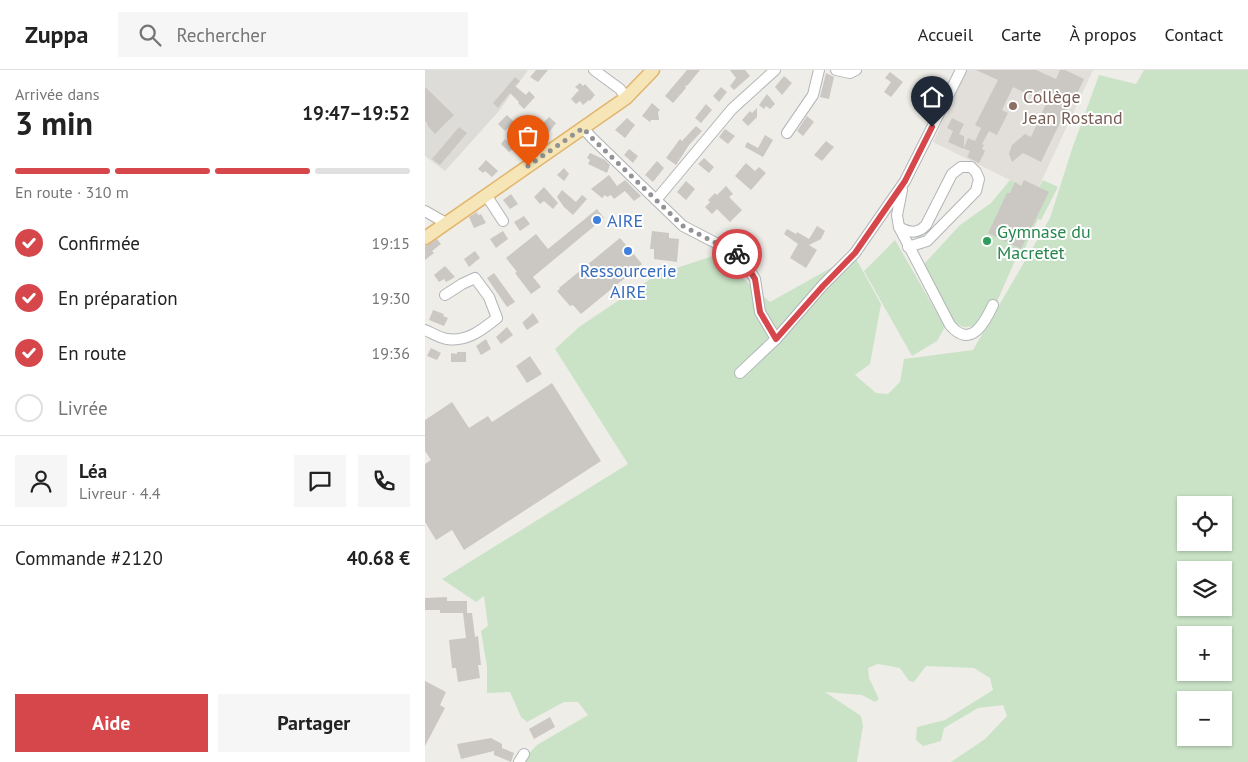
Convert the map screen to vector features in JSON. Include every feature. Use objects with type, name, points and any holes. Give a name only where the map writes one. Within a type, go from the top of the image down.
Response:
[{"type":"main road","points":[[425,238],[626,98],[653,70]]},
{"type":"street","points":[[594,70],[620,89],[626,98]]},
{"type":"street","points":[[656,200],[732,109],[775,70]]},
{"type":"street","points":[[787,133],[813,95],[819,70]]},
{"type":"street","points":[[836,70],[850,73],[856,70]]},
{"type":"street","points":[[740,373],[776,339],[855,253],[905,181],[961,70]]},
{"type":"street","points":[[583,128],[683,226],[741,256],[755,279],[760,312],[776,339]]},
{"type":"street","points":[[899,227],[906,231],[915,232],[922,230],[952,174],[961,167],[971,167],[976,172],[979,179],[976,191],[927,241],[908,247]]},
{"type":"street","points":[[905,181],[897,216],[899,227],[951,325],[962,334],[971,334],[983,326],[993,305]]},
{"type":"street","points":[[486,195],[503,221]]},
{"type":"street","points":[[425,211],[446,223]]},
{"type":"street","points":[[425,330],[447,339],[466,338],[497,318],[489,297],[475,278],[445,295]]},
{"type":"shaded area","points":[[425,70],[528,70],[499,111],[445,171],[425,156]]},
{"type":"shaded area","name":"Collège Jean Rostand","points":[[967,70],[1093,70],[1036,193],[933,142]]},
{"type":"green space","points":[[1144,70],[1248,70],[1248,762],[951,762],[985,739],[1007,716],[1003,705],[978,708],[944,728],[941,741],[923,746],[916,740],[917,727],[945,720],[993,690],[990,678],[974,668],[926,666],[914,682],[909,681],[900,668],[878,664],[868,668],[869,678],[879,699],[875,702],[862,695],[825,692],[861,716],[863,726],[857,762],[521,762],[537,745],[588,715],[578,702],[564,702],[527,722],[521,717],[510,692],[487,693],[487,667],[481,631],[488,626],[484,596],[476,602],[442,579],[628,464],[555,349],[579,327],[658,274],[716,255],[770,302],[854,255],[881,304],[870,364],[855,375],[876,393],[888,394],[900,382],[904,359],[973,350],[1050,218],[1072,149],[1099,75],[1136,84]]},
{"type":"green space","name":"Gymnase du Macretet","points":[[1010,180],[1036,193],[1043,180],[1058,187],[1041,220],[1038,219],[1021,257],[1017,256],[995,306],[976,326],[963,327],[955,323],[924,264],[960,225],[991,203]]},
{"type":"green space","points":[[895,240],[945,327],[937,341],[912,356],[864,271]]},
{"type":"building","points":[[536,70],[548,70],[538,82],[530,77]]},
{"type":"building","points":[[687,70],[700,70],[687,86],[685,85],[686,88],[673,103],[665,96]]},
{"type":"building","points":[[730,70],[745,70],[750,76],[734,90],[730,86],[736,78]]},
{"type":"building","points":[[976,70],[1036,70],[1056,79],[1060,70],[1065,70],[1084,79],[1073,102],[1071,100],[1041,162],[1023,153],[1012,162],[1009,154],[1012,145],[1025,134],[1031,137],[1050,95],[1039,90],[1036,98],[1013,87],[1002,110],[1008,113],[997,135],[989,131],[982,144],[984,145],[982,149],[985,151],[979,163],[967,157],[970,151],[948,142],[953,131],[947,128],[952,118],[964,124],[959,134],[964,136],[964,148],[968,138],[975,141],[981,128],[975,125],[998,80]]},
{"type":"building","points":[[890,72],[903,82],[891,97],[884,92],[891,82],[885,78]]},
{"type":"building","points":[[826,73],[834,77],[829,99],[820,97]]},
{"type":"building","points":[[784,76],[792,83],[782,95],[775,87]]},
{"type":"building","points":[[515,77],[520,81],[515,86],[526,95],[529,91],[535,97],[524,109],[510,93],[498,108],[493,103]]},
{"type":"building","points":[[580,83],[583,86],[585,84],[595,95],[583,105],[580,101],[576,104],[571,99],[579,90],[575,87]]},
{"type":"building","points":[[425,87],[454,115],[435,134],[425,121]]},
{"type":"building","points":[[721,87],[727,92],[719,102],[713,96]]},
{"type":"building","points":[[767,94],[775,104],[770,109],[766,106],[764,109],[759,105]]},
{"type":"building","points":[[652,103],[660,110],[658,112],[659,120],[651,120],[650,122],[642,116]]},
{"type":"building","points":[[706,104],[712,110],[701,123],[695,118]]},
{"type":"building","points":[[757,108],[757,117],[748,126],[742,120],[750,111],[752,113]]},
{"type":"building","points":[[507,115],[514,122],[505,131],[498,124]]},
{"type":"building","points":[[535,116],[543,123],[549,117],[556,123],[547,135],[531,121]]},
{"type":"building","points":[[807,116],[814,122],[803,136],[797,131]]},
{"type":"building","points":[[627,118],[635,125],[625,138],[615,130]]},
{"type":"building","points":[[696,126],[702,131],[689,145],[676,165],[666,158],[680,139],[682,141]]},
{"type":"building","points":[[459,127],[467,133],[440,165],[432,159]]},
{"type":"building","points":[[725,129],[735,136],[728,144],[719,137]]},
{"type":"building","points":[[765,135],[773,140],[763,157],[745,147],[747,142],[758,148]]},
{"type":"building","points":[[505,139],[514,148],[509,152],[501,144]]},
{"type":"building","points":[[826,141],[834,147],[822,161],[814,155]]},
{"type":"building","points":[[629,149],[638,156],[633,163],[624,155]]},
{"type":"building","points":[[590,153],[605,160],[610,165],[607,173],[588,164],[590,160],[587,158]]},
{"type":"building","points":[[704,158],[714,167],[709,173],[698,164]]},
{"type":"building","points":[[486,160],[498,171],[492,177],[485,171],[483,173],[478,169]]},
{"type":"building","points":[[657,161],[664,168],[653,182],[645,175]]},
{"type":"building","points":[[746,163],[755,171],[759,167],[766,173],[751,190],[735,176]]},
{"type":"building","points":[[564,168],[569,174],[564,181],[557,175]]},
{"type":"building","points":[[609,175],[617,186],[625,180],[641,196],[634,201],[625,191],[614,199],[611,195],[607,197],[605,195],[602,198],[591,189]]},
{"type":"building","points":[[1024,180],[1049,192],[1021,249],[988,233],[1007,193],[1010,193],[1015,182],[1021,186]]},
{"type":"building","points":[[686,181],[695,189],[686,200],[677,192]]},
{"type":"building","points":[[726,186],[733,194],[729,197],[742,210],[730,222],[717,209],[712,214],[705,207],[710,202],[708,200],[715,193],[717,195]]},
{"type":"building","points":[[544,187],[558,203],[553,209],[544,201],[540,204],[534,197]]},
{"type":"building","points":[[562,190],[576,202],[582,195],[587,199],[573,215],[557,197]]},
{"type":"building","points":[[511,194],[518,204],[510,209],[503,200]]},
{"type":"building","points":[[597,209],[604,218],[533,277],[541,287],[531,294],[506,258],[536,234],[548,249]]},
{"type":"building","points":[[477,212],[478,215],[481,214],[486,223],[474,228],[469,217]]},
{"type":"building","points":[[524,216],[530,224],[520,231],[514,222]]},
{"type":"building","points":[[817,226],[825,231],[821,239],[809,245],[817,250],[806,268],[790,258],[798,244],[784,234],[787,229],[809,239]]},
{"type":"building","points":[[503,231],[508,239],[496,248],[490,239]]},
{"type":"building","points":[[652,231],[669,233],[669,238],[679,239],[677,262],[654,259],[654,249],[650,249]]},
{"type":"building","points":[[620,238],[642,264],[581,314],[573,305],[570,306],[557,291]]},
{"type":"building","points":[[437,239],[441,244],[425,260],[425,246]]},
{"type":"building","points":[[475,251],[480,258],[469,267],[464,259]]},
{"type":"building","points":[[445,266],[455,277],[446,282],[444,279],[439,282],[434,275]]},
{"type":"building","points":[[494,273],[515,302],[507,307],[487,278]]},
{"type":"building","points":[[433,310],[444,314],[443,316],[448,318],[444,326],[429,320]]},
{"type":"building","points":[[533,313],[539,322],[527,330],[523,322]]},
{"type":"building","points":[[507,327],[513,335],[501,344],[496,337]]},
{"type":"building","points":[[486,339],[491,349],[481,355],[476,346]]},
{"type":"building","points":[[431,348],[441,353],[437,360],[427,356]]},
{"type":"building","points":[[457,352],[466,352],[466,362],[451,362],[451,353],[457,354]]},
{"type":"building","points":[[530,356],[542,374],[527,383],[516,366]]},
{"type":"building","points":[[552,383],[601,461],[464,550],[452,530],[436,540],[425,522],[425,464],[431,460],[425,451],[425,420],[452,402],[469,428],[488,416],[492,422]]},
{"type":"building","points":[[447,597],[447,601],[467,601],[467,613],[472,613],[475,637],[478,636],[481,665],[478,665],[480,678],[458,682],[456,668],[452,668],[449,640],[466,638],[463,613],[440,613],[440,610],[425,610],[425,598]]},
{"type":"building","points":[[425,681],[446,692],[440,705],[445,708],[425,746]]},
{"type":"building","points":[[550,717],[555,727],[534,739],[529,729]]},
{"type":"building","points":[[491,738],[502,744],[502,748],[514,753],[511,762],[494,755],[494,751],[461,759],[457,744]]},
{"type":"way so far","points":[[528,166],[583,128],[683,226],[737,254]]},
{"type":"place","name":"Collège Jean Rostand","points":[[1013,106]]},
{"type":"place","name":"AIRE","points":[[597,220]]},
{"type":"place","name":"Gymnase du Macretet","points":[[987,241]]},
{"type":"place","name":"Ressourcerie AIRE","points":[[628,251]]},
{"type":"route","points":[[737,254],[741,256],[755,279],[760,312],[776,339],[855,253],[905,181],[932,127]]}]
